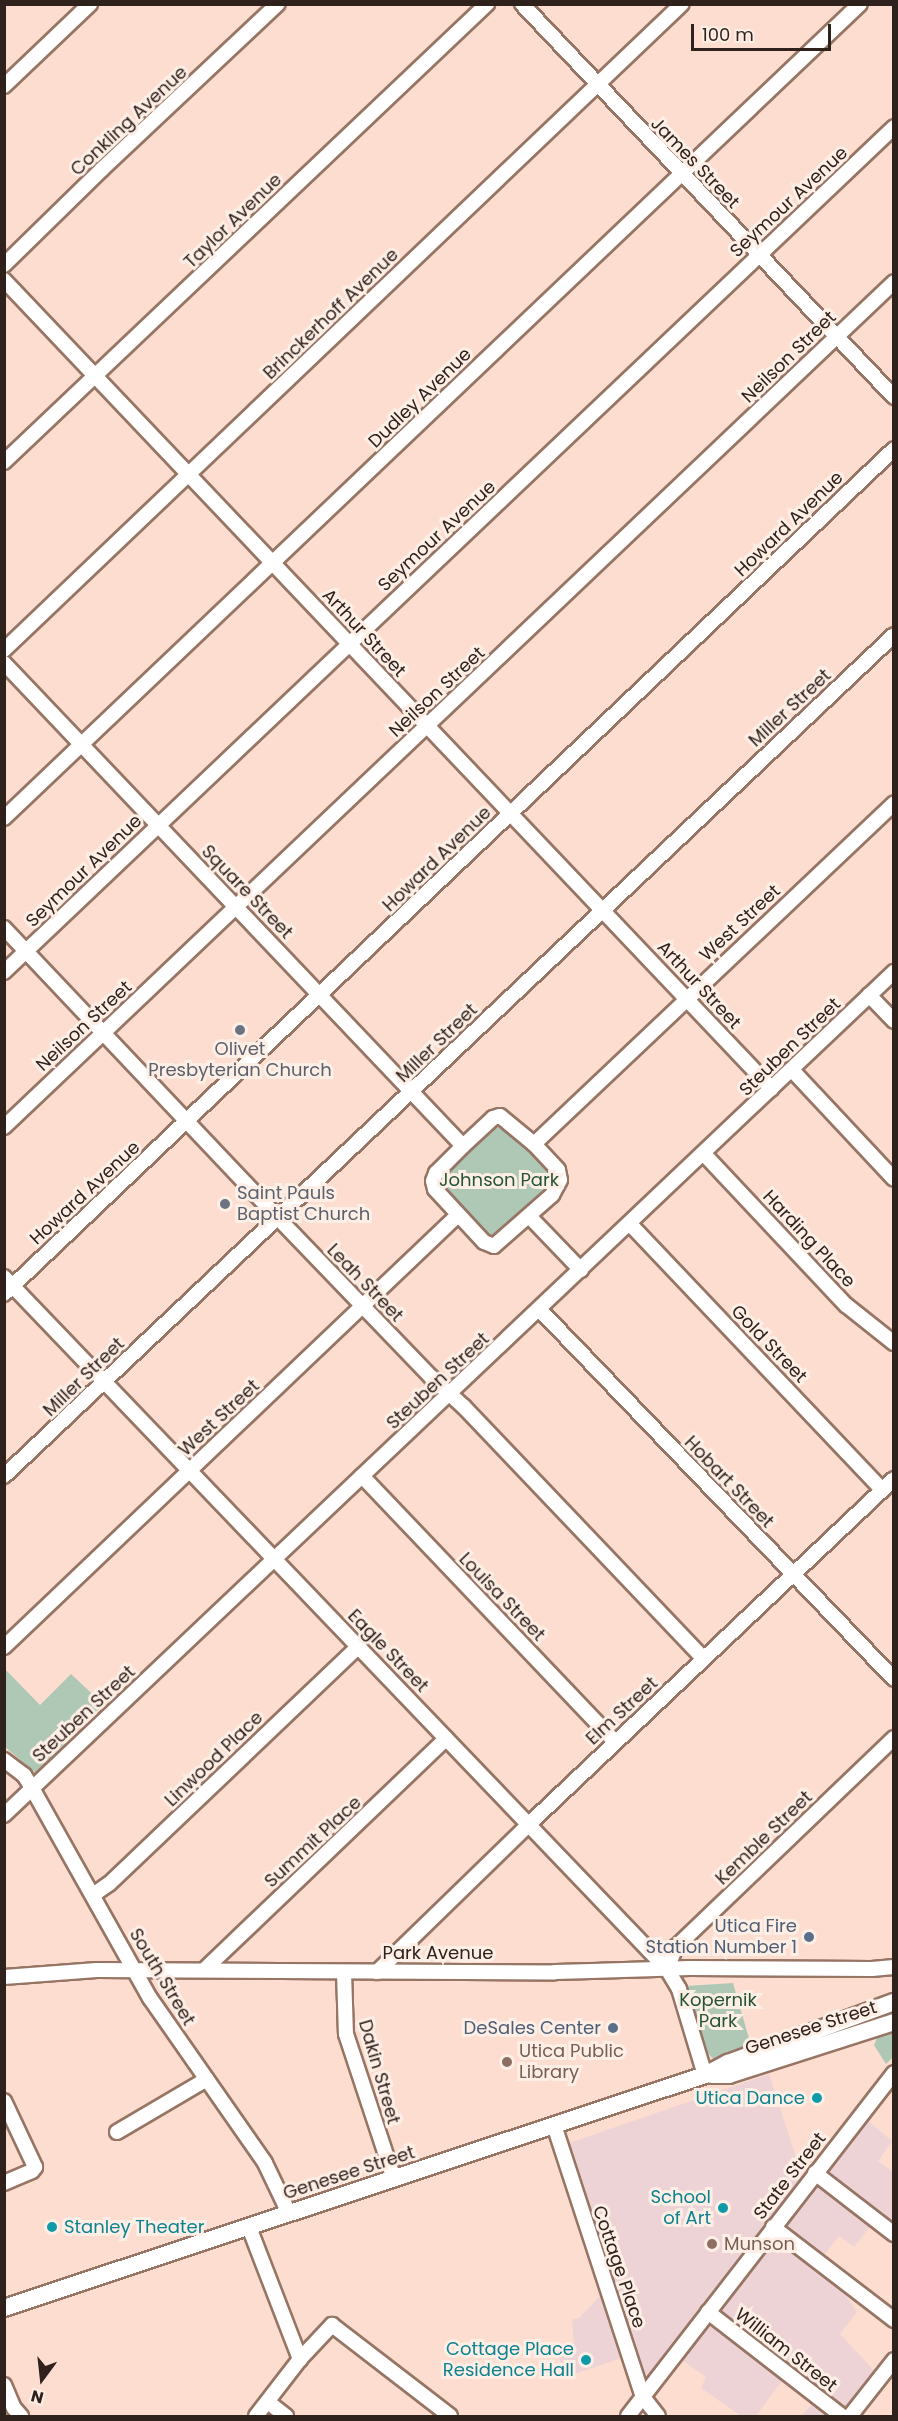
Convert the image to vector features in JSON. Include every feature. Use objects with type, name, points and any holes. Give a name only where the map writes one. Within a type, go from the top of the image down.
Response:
[{"type":"main road","name":"Genesee Street","points":[[4,2308],[705,2075],[728,2063],[894,2002]]},
{"type":"main road","name":"Genesee Street","points":[[705,2075],[729,2075],[894,2022]]},
{"type":"street","points":[[4,86],[90,4]]},
{"type":"street","name":"Taylor Avenue","points":[[4,462],[487,4]]},
{"type":"street","name":"James Street","points":[[522,4],[894,397]]},
{"type":"street","name":"Brinckerhoff Avenue","points":[[4,650],[682,4]]},
{"type":"street","name":"Dudley Avenue","points":[[4,818],[860,4]]},
{"type":"street","name":"Conkling Avenue","points":[[4,265],[271,7]]},
{"type":"street","name":"Seymour Avenue","points":[[4,972],[894,127]]},
{"type":"street","name":"Arthur Street","points":[[4,280],[772,1089]]},
{"type":"street","name":"Neilson Street","points":[[4,1127],[428,727],[894,282]]},
{"type":"street","name":"Howard Avenue","points":[[7,1286],[188,1121],[894,449]]},
{"type":"street","name":"Miller Street","points":[[4,1476],[894,635]]},
{"type":"street","name":"Square Street","points":[[4,663],[463,1146]]},
{"type":"street","name":"West Street","points":[[534,1144],[894,803]]},
{"type":"street","name":"Leah Street","points":[[4,928],[362,1306],[450,1394],[703,1659]]},
{"type":"street","name":"Steuben Street","points":[[4,1815],[540,1310],[894,972]]},
{"type":"street","points":[[869,995],[894,1021]]},
{"type":"street","points":[[792,1070],[894,1179]]},
{"type":"street","points":[[500,1116],[534,1144],[558,1170],[560,1180],[552,1195],[494,1246],[484,1242],[435,1189],[433,1181],[436,1173],[493,1118],[500,1116]]},
{"type":"street","name":"Harding Place","points":[[704,1154],[846,1305],[894,1343]]},
{"type":"street","name":"West Street","points":[[4,1647],[458,1215]]},
{"type":"street","points":[[529,1216],[581,1270]]},
{"type":"street","name":"Gold Street","points":[[630,1224],[882,1490]]},
{"type":"street","name":"Eagle Street","points":[[7,1286],[105,1382],[527,1826],[667,1969],[679,1989],[705,2075]]},
{"type":"street","name":"Hobart Street","points":[[540,1310],[894,1679]]},
{"type":"street","name":"Louisa Street","points":[[362,1476],[615,1742]]},
{"type":"street","name":"Elm Street","points":[[378,1972],[527,1826],[894,1479]]},
{"type":"street","name":"Linwood Place","points":[[93,1895],[109,1884],[358,1647]]},
{"type":"street","name":"Kemble Street","points":[[667,1969],[676,1947],[894,1738]]},
{"type":"street","name":"Summit Place","points":[[204,1970],[446,1739]]},
{"type":"street","name":"South Street","points":[[4,1760],[24,1775],[33,1788],[150,1998],[265,2163],[289,2214]]},
{"type":"street","name":"Park Avenue","points":[[4,1977],[47,1972],[204,1970],[378,1972],[894,1967]]},
{"type":"street","name":"Park Avenue","points":[[872,1969],[894,1977]]},
{"type":"street","name":"Dakin Street","points":[[344,1972],[345,2034],[394,2179]]},
{"type":"street","name":"State Street","points":[[628,2416],[894,2073]]},
{"type":"street","points":[[117,2132],[207,2079]]},
{"type":"street","points":[[4,2101],[35,2168],[32,2172],[4,2182]]},
{"type":"street","name":"Cottage Place","points":[[554,2125],[643,2397],[658,2416]]},
{"type":"street","points":[[815,2173],[894,2234]]},
{"type":"street","points":[[249,2226],[300,2360]]},
{"type":"street","points":[[773,2227],[894,2320]]},
{"type":"street","name":"William Street","points":[[708,2312],[842,2416]]},
{"type":"street","points":[[256,2416],[300,2360],[332,2325],[450,2416]]},
{"type":"street","points":[[850,2416],[894,2360]]},
{"type":"street","points":[[4,2385],[13,2414]]},
{"type":"street","points":[[268,2402],[286,2416]]},
{"type":"shaded area","name":"Munson","points":[[769,2074],[805,2185],[860,2114],[892,2141],[878,2161],[893,2172],[893,2225],[879,2215],[854,2247],[839,2236],[821,2259],[857,2312],[840,2334],[880,2377],[850,2416],[801,2416],[818,2398],[787,2374],[756,2416],[741,2416],[701,2388],[706,2377],[675,2355],[643,2397],[630,2355],[566,2377],[559,2357],[574,2343],[572,2320],[579,2318],[607,2289],[561,2146]]},
{"type":"green space","name":"Johnson Park","points":[[495,1127],[509,1130],[553,1174],[549,1192],[495,1237],[485,1236],[442,1186],[451,1168]]},
{"type":"green space","points":[[4,1668],[40,1705],[71,1674],[103,1704],[36,1773],[5,1747]]},
{"type":"green space","name":"Kopernik Park","points":[[733,1983],[752,2049],[714,2060],[707,2052],[686,1986]]},
{"type":"green space","points":[[893,2029],[893,2057],[886,2064],[874,2045],[878,2036]]},
{"type":"place","name":"Olivet Presbyterian Church","points":[[240,1030]]},
{"type":"place","name":"Saint Pauls Baptist Church","points":[[225,1204]]},
{"type":"place","name":"Utica Fire Station Number 1","points":[[809,1937]]},
{"type":"place","name":"DeSales Center","points":[[613,2028]]},
{"type":"place","name":"Utica Public Library","points":[[507,2062]]},
{"type":"place","name":"Utica Dance","points":[[817,2098]]},
{"type":"place","name":"School of Art","points":[[723,2208]]},
{"type":"place","name":"Stanley Theater","points":[[52,2227]]},
{"type":"place","name":"Munson","points":[[712,2244]]},
{"type":"place","name":"Cottage Place Residence Hall","points":[[586,2360]]}]
